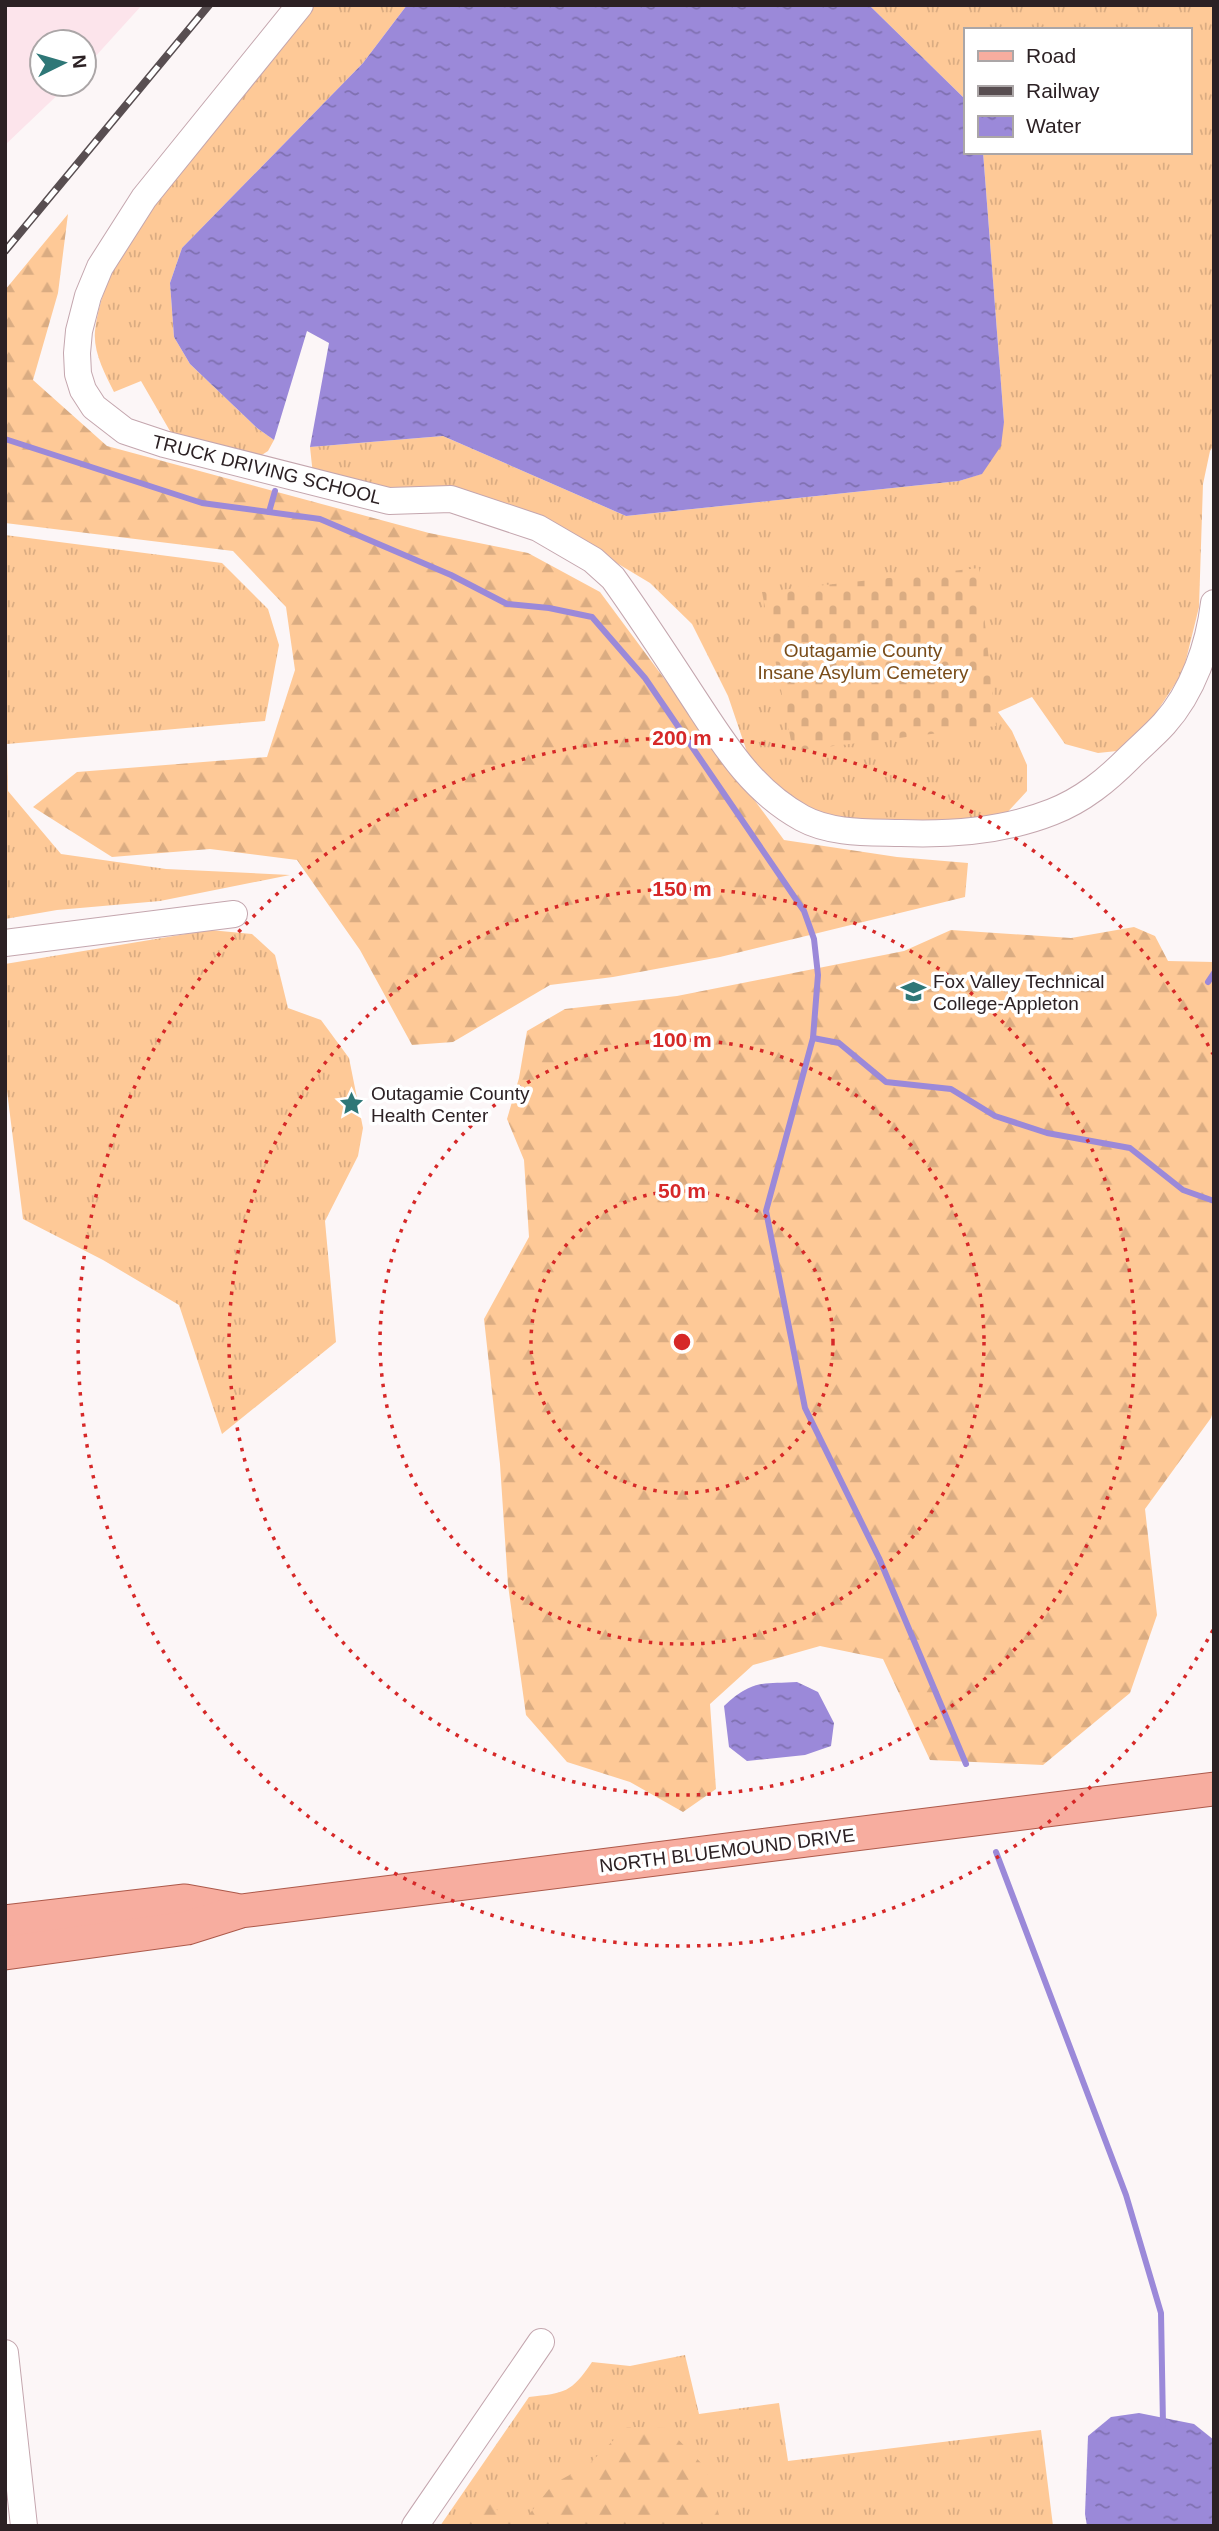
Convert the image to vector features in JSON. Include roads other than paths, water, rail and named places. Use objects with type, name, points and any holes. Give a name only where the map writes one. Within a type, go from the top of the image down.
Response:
[{"type":"main road","name":"NORTH BLUEMOUND DRIVE","points":[[5,1953],[187,1928],[241,1911],[1214,1789]]},
{"type":"main road","name":"NORTH BLUEMOUND DRIVE","points":[[5,1922],[185,1900],[241,1911]]},
{"type":"street","name":"TRUCK DRIVING SCHOOL","points":[[300,5],[144,198],[96,277],[79,331],[76,353],[78,374],[83,390],[94,407],[125,431],[164,444],[389,501],[451,499],[538,528],[593,560],[613,578],[736,762],[763,791],[803,819],[846,831],[922,834],[976,831],[1052,813],[1073,803],[1100,786],[1165,723],[1176,708],[1197,668],[1208,637],[1214,603]]},
{"type":"street","points":[[5,943],[234,914]]},
{"type":"street","points":[[415,2526],[541,2342]]},
{"type":"street","points":[[5,2353],[24,2526]]},
{"type":"water","points":[[407,5],[869,5],[964,98],[964,154],[983,154],[1004,422],[1001,446],[982,474],[959,481],[626,516],[443,436],[310,447],[329,343],[307,331],[274,440],[257,428],[190,364],[174,337],[170,283],[182,248],[363,63]]},
{"type":"water","points":[[797,1682],[818,1692],[834,1723],[831,1746],[805,1755],[747,1761],[729,1747],[724,1706],[742,1692],[758,1685]]},
{"type":"water","points":[[1139,2413],[1194,2424],[1214,2440],[1214,2526],[1087,2526],[1085,2514],[1088,2436],[1111,2417]]},
{"type":"waterway","points":[[5,439],[202,503],[320,519],[451,575],[507,604],[549,608],[592,617],[645,678],[804,911],[814,939],[818,975],[813,1038],[766,1211],[805,1408],[879,1558],[966,1764]]},
{"type":"waterway","points":[[269,512],[275,491]]},
{"type":"waterway","points":[[1208,982],[1214,973]]},
{"type":"waterway","points":[[813,1038],[839,1043],[886,1082],[951,1089],[995,1116],[1047,1133],[1130,1148],[1183,1190],[1214,1201]]},
{"type":"waterway","points":[[996,1852],[1126,2195],[1161,2313],[1163,2425]]},
{"type":"railway","points":[[5,251],[209,5]]},
{"type":"place","name":"Fox Valley Technical College-Appleton","points":[[913,992]]},
{"type":"place","name":"Outagamie County Health Center","points":[[351,1104]]},
{"type":"park label","name":"Outagamie County Insane Asylum Cemetery","points":[[863,661]]}]
